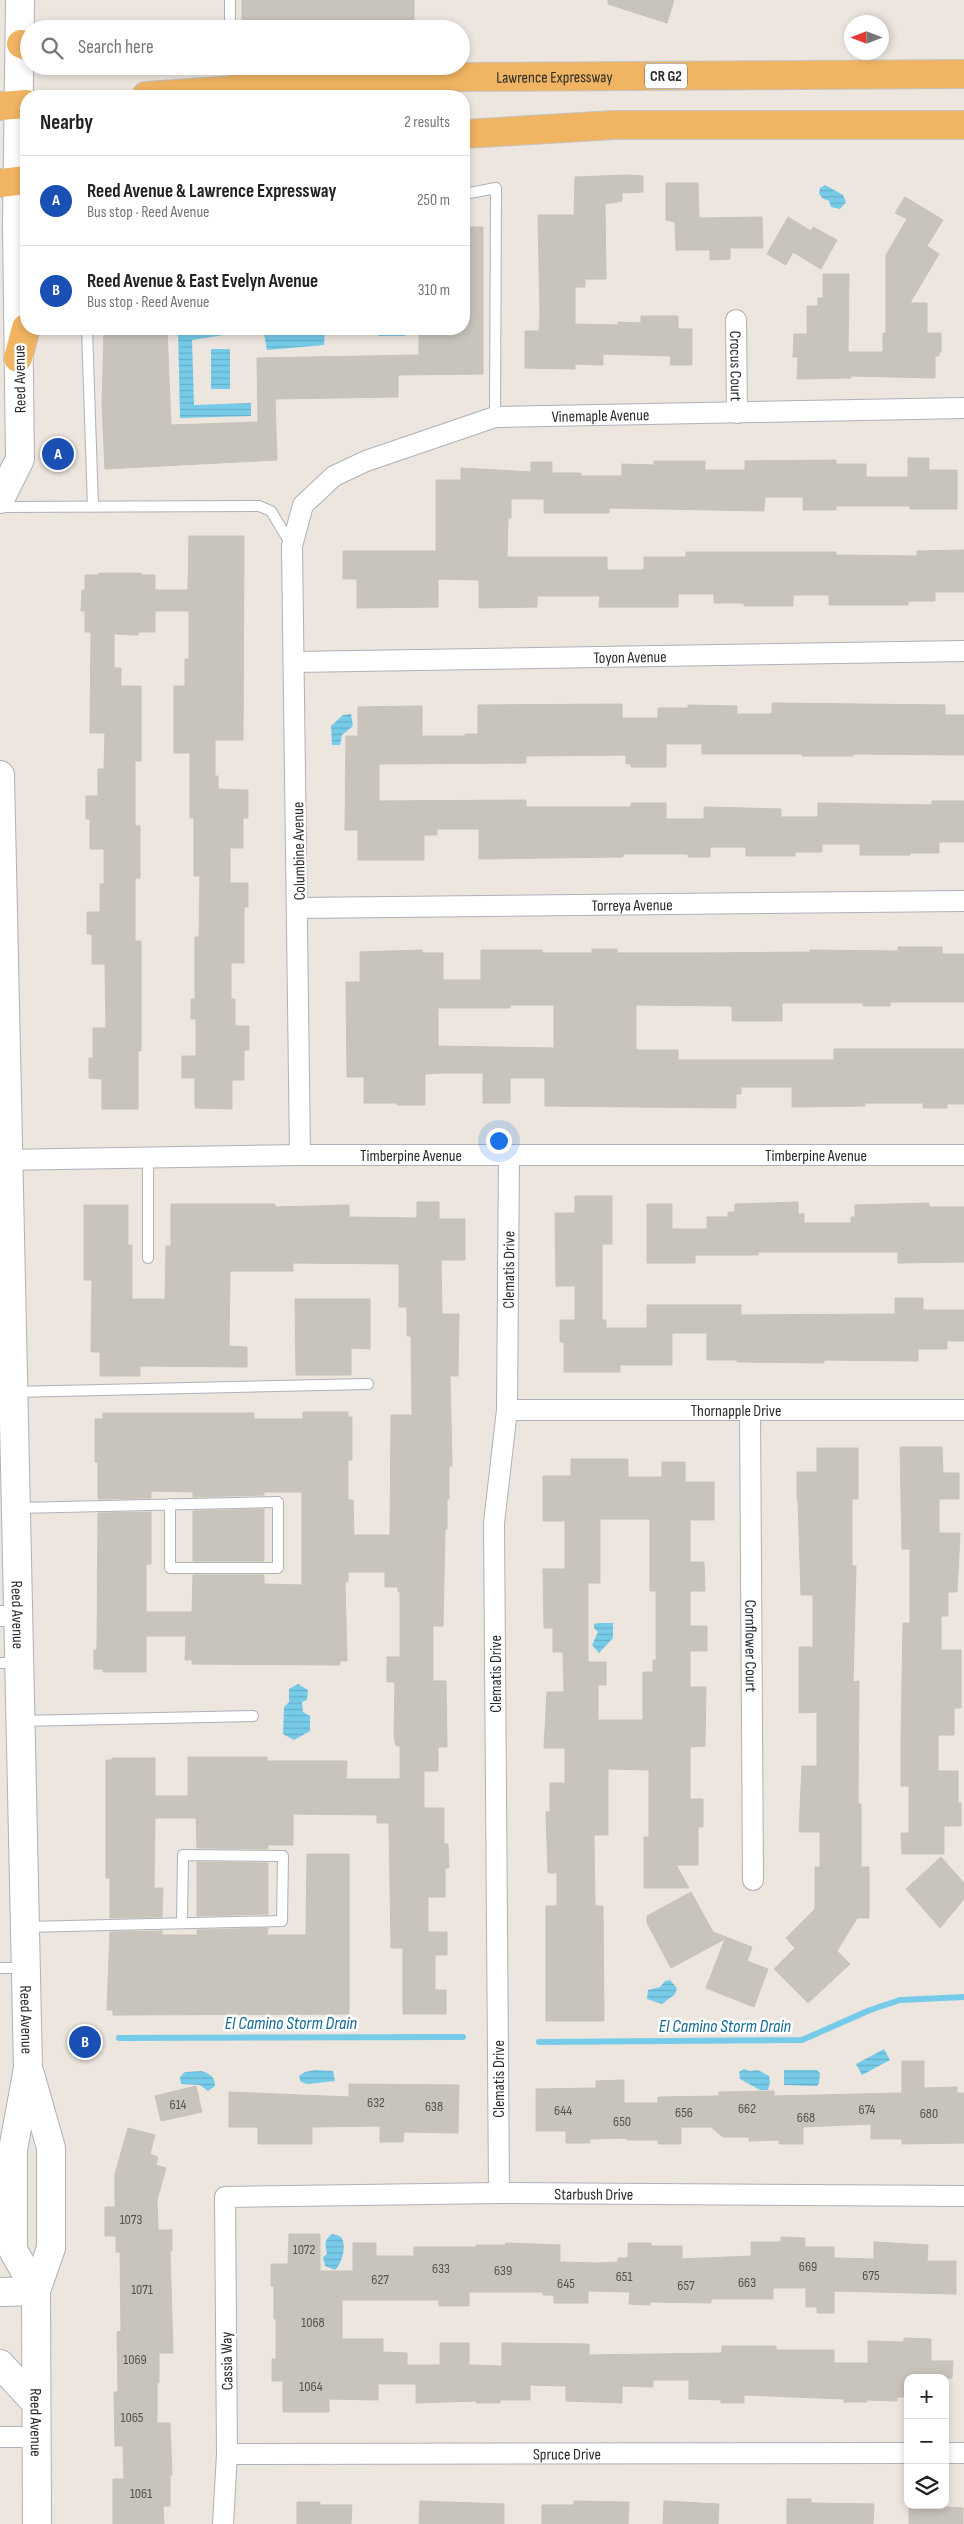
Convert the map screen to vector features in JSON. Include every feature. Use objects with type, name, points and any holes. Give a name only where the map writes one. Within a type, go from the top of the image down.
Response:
[{"type":"highway","name":"Lawrence Expressway","points":[[235,90],[461,77],[964,74]]},
{"type":"highway","points":[[421,75],[461,77]]},
{"type":"highway","points":[[470,134],[614,125],[964,125]]},
{"type":"highway","points":[[18,358],[24,335]]},
{"type":"main road","name":"Reed Avenue","points":[[20,0],[22,20]]},
{"type":"main road","name":"Reed Avenue","points":[[0,498],[20,460],[15,105],[20,75]]},
{"type":"main road","name":"Reed Avenue","points":[[0,775],[5,1079],[6,1393],[15,1508],[8,1616],[9,1663],[19,1721],[25,1927],[13,1968],[28,2068],[51,2148],[51,2248],[36,2291],[37,2524]]},
{"type":"main road","name":"Reed Avenue","points":[[28,2068],[13,2150],[13,2250],[36,2291]]},
{"type":"main road","points":[[0,2182],[13,2150]]},
{"type":"main road","points":[[0,2292],[36,2291]]},
{"type":"main road","points":[[0,2364],[36,2403]]},
{"type":"street","name":"Crocus Court","points":[[736,320],[737,413]]},
{"type":"street","name":"Vinemaple Avenue","points":[[292,546],[303,505],[334,476],[366,461],[495,417],[964,408]]},
{"type":"street","name":"Columbine Avenue","points":[[292,546],[300,1155]]},
{"type":"street","name":"Toyon Avenue","points":[[295,662],[964,651]]},
{"type":"street","name":"Torreya Avenue","points":[[298,908],[964,901]]},
{"type":"street","name":"Timberpine Avenue","points":[[5,1160],[300,1155],[964,1155]]},
{"type":"street","name":"Clematis Drive","points":[[499,2193],[494,1522],[507,1410],[509,1156]]},
{"type":"street","name":"Thornapple Drive","points":[[507,1410],[964,1410]]},
{"type":"street","name":"Cornflower Court","points":[[750,1411],[753,1880]]},
{"type":"street","name":"Starbush Drive","points":[[225,2197],[499,2193],[964,2196]]},
{"type":"street","name":"Cassia Way","points":[[223,2524],[227,2454],[225,2197]]},
{"type":"street","points":[[0,2436],[36,2437]]},
{"type":"street","name":"Spruce Drive","points":[[227,2454],[904,2453]]},
{"type":"street","points":[[949,2453],[964,2453]]},
{"type":"lane","points":[[230,0],[230,19]]},
{"type":"lane","points":[[470,193],[496,188],[495,417]]},
{"type":"lane","points":[[87,335],[93,507]]},
{"type":"lane","points":[[0,506],[259,506],[271,511],[292,546]]},
{"type":"lane","points":[[148,1158],[148,1258]]},
{"type":"lane","points":[[6,1393],[368,1384]]},
{"type":"lane","points":[[15,1508],[170,1504],[278,1502],[278,1568],[170,1568],[170,1504]]},
{"type":"lane","points":[[19,1721],[253,1716]]},
{"type":"lane","points":[[25,1927],[282,1921],[283,1856],[183,1855],[182,1922]]},
{"type":"water","points":[[825,185],[843,195],[846,202],[840,209],[831,207],[829,201],[822,198],[819,193],[820,188]]},
{"type":"water","points":[[178,335],[224,335],[192,340],[194,405],[251,403],[251,416],[180,418]]},
{"type":"water","points":[[264,335],[325,335],[324,345],[267,350]]},
{"type":"water","points":[[378,335],[405,335],[405,336]]},
{"type":"water","points":[[211,349],[230,349],[230,389],[211,389]]},
{"type":"water","points":[[351,714],[353,726],[342,735],[340,745],[332,745],[331,726],[343,715]]},
{"type":"water","points":[[613,1623],[613,1638],[599,1653],[592,1645],[598,1632],[594,1628],[594,1624]]},
{"type":"water","points":[[298,1684],[308,1690],[307,1700],[302,1702],[303,1712],[310,1716],[310,1731],[294,1740],[283,1734],[284,1707],[289,1702],[289,1689]]},
{"type":"water","points":[[670,1980],[677,1988],[675,1994],[662,2004],[647,1999],[648,1990],[660,1987],[665,1981]]},
{"type":"water","points":[[884,2049],[890,2060],[862,2075],[856,2064]]},
{"type":"water","points":[[744,2069],[750,2071],[758,2070],[769,2076],[768,2090],[760,2090],[740,2079],[739,2072]]},
{"type":"water","points":[[315,2070],[333,2071],[335,2081],[308,2084],[301,2082],[299,2076],[305,2072]]},
{"type":"water","points":[[784,2070],[817,2070],[820,2073],[819,2083],[817,2086],[784,2085]]},
{"type":"water","points":[[202,2071],[210,2075],[214,2080],[215,2086],[208,2091],[200,2085],[181,2084],[180,2077],[185,2072]]},
{"type":"water","points":[[332,2234],[340,2236],[344,2243],[342,2258],[335,2270],[325,2266],[323,2257],[327,2254],[326,2240]]},
{"type":"building","points":[[242,0],[414,0],[414,20],[242,20]]},
{"type":"building","points":[[608,0],[674,0],[667,23],[608,4]]},
{"type":"building","points":[[643,176],[643,192],[622,193],[622,201],[605,204],[606,279],[585,279],[585,287],[575,287],[575,324],[618,325],[618,322],[641,323],[641,316],[678,316],[678,329],[692,329],[692,365],[670,365],[671,356],[603,354],[603,365],[575,364],[575,369],[525,368],[525,331],[539,331],[538,215],[574,215],[575,177]]},
{"type":"building","points":[[666,183],[698,183],[699,218],[762,217],[763,248],[730,248],[730,259],[710,260],[710,250],[676,250],[675,222],[666,220]]},
{"type":"building","points":[[905,197],[943,220],[927,246],[939,254],[910,303],[927,303],[927,333],[941,333],[941,352],[939,352],[939,356],[935,356],[935,378],[851,376],[851,378],[797,379],[798,357],[793,357],[794,334],[807,334],[807,306],[818,306],[818,298],[823,298],[823,274],[849,274],[848,352],[883,352],[883,333],[886,333],[886,255],[907,219],[895,213]]},
{"type":"building","points":[[788,217],[811,231],[813,227],[837,240],[821,269],[793,252],[786,265],[767,254]]},
{"type":"building","points":[[470,227],[483,227],[483,374],[398,375],[398,397],[275,399],[277,460],[105,469],[102,403],[104,335],[167,335],[171,425],[258,422],[257,358],[419,355],[419,335],[470,335]]},
{"type":"building","points":[[908,458],[929,458],[929,470],[957,470],[957,509],[910,509],[910,506],[836,506],[836,510],[803,510],[803,497],[765,497],[764,511],[609,508],[609,513],[544,513],[544,499],[511,499],[511,518],[508,518],[507,557],[607,557],[607,570],[644,570],[644,557],[686,557],[686,552],[836,552],[836,555],[917,556],[917,551],[964,550],[964,592],[935,592],[935,601],[908,601],[908,605],[829,605],[829,595],[793,595],[793,606],[744,606],[744,603],[714,603],[714,594],[678,594],[678,607],[599,607],[600,596],[537,596],[537,607],[479,608],[479,580],[438,579],[438,607],[357,608],[357,579],[343,579],[343,551],[436,551],[436,480],[461,480],[461,468],[531,472],[531,462],[552,462],[552,473],[581,473],[581,476],[622,476],[622,464],[654,465],[654,461],[705,461],[705,470],[745,470],[745,461],[836,460],[836,464],[866,464],[866,477],[908,477]]},
{"type":"building","points":[[189,536],[244,536],[243,740],[215,740],[215,776],[218,776],[218,789],[248,790],[248,818],[243,818],[243,848],[230,848],[230,883],[248,883],[248,907],[244,907],[244,963],[231,963],[231,999],[235,999],[235,1026],[249,1026],[249,1050],[244,1050],[244,1080],[232,1080],[232,1109],[195,1108],[195,1078],[182,1078],[182,1056],[196,1056],[196,1019],[191,1019],[191,999],[195,999],[195,937],[199,937],[200,876],[194,876],[194,818],[190,818],[190,753],[174,753],[174,686],[185,686],[185,659],[189,659],[189,611],[155,611],[155,632],[138,632],[138,635],[114,634],[114,668],[121,668],[121,686],[141,686],[141,761],[135,761],[135,826],[140,826],[140,878],[135,878],[135,941],[141,941],[141,1051],[138,1051],[138,1109],[102,1109],[102,1079],[89,1078],[89,1058],[93,1058],[93,1028],[106,1028],[105,964],[92,964],[92,934],[87,934],[87,912],[100,912],[100,884],[104,884],[104,849],[90,849],[90,819],[86,819],[86,796],[98,796],[98,769],[104,769],[105,733],[90,733],[91,632],[85,632],[85,611],[81,611],[82,590],[85,590],[85,575],[141,573],[141,575],[155,575],[155,590],[188,590]]},
{"type":"building","points":[[772,703],[945,705],[945,715],[964,715],[964,755],[853,754],[853,756],[802,756],[802,754],[702,754],[702,744],[666,744],[666,767],[631,767],[631,764],[626,764],[626,755],[526,756],[526,763],[379,764],[379,801],[526,800],[526,807],[631,807],[631,803],[666,803],[666,819],[704,819],[704,807],[781,809],[781,817],[818,817],[818,803],[932,805],[932,801],[964,801],[964,842],[939,842],[939,853],[910,853],[910,855],[860,855],[860,844],[822,844],[822,852],[795,852],[795,856],[746,856],[746,847],[710,847],[710,857],[688,857],[688,854],[623,854],[623,857],[479,859],[479,829],[437,829],[437,835],[424,835],[424,860],[358,860],[358,830],[345,830],[346,736],[358,736],[358,707],[422,706],[422,736],[465,736],[465,734],[478,734],[478,705],[622,704],[622,718],[658,718],[658,708],[688,708],[688,705],[737,706],[737,714],[772,714]]},
{"type":"building","points":[[898,947],[942,947],[942,954],[964,954],[964,1002],[890,1002],[890,1006],[863,1006],[863,1003],[782,1003],[782,1021],[732,1021],[732,1006],[636,1005],[636,1050],[678,1050],[678,1060],[834,1060],[834,1049],[964,1049],[964,1104],[947,1104],[947,1108],[923,1108],[923,1103],[865,1103],[865,1106],[792,1107],[792,1087],[741,1087],[741,1094],[736,1094],[736,1108],[545,1106],[545,1078],[510,1078],[510,1103],[483,1103],[483,1073],[440,1073],[425,1074],[425,1105],[397,1105],[397,1103],[364,1103],[364,1077],[347,1077],[346,982],[360,982],[360,952],[422,950],[422,953],[443,953],[443,980],[481,980],[481,950],[542,950],[542,953],[592,953],[592,949],[617,949],[617,953],[810,952],[810,950],[898,951]],"holes":[[[510,1005],[554,1005],[554,1048],[438,1046],[438,1008],[510,1008]]]},
{"type":"building","points":[[575,1196],[612,1196],[612,1244],[602,1244],[602,1320],[606,1320],[606,1328],[647,1328],[647,1305],[741,1305],[741,1315],[895,1314],[895,1298],[923,1298],[923,1310],[964,1310],[964,1341],[947,1341],[947,1349],[918,1349],[918,1361],[824,1360],[824,1363],[737,1362],[737,1360],[707,1360],[707,1333],[672,1333],[672,1365],[620,1365],[620,1372],[564,1372],[564,1342],[560,1342],[560,1320],[575,1320],[575,1286],[556,1286],[555,1213],[575,1213]]},
{"type":"building","points":[[417,1202],[439,1202],[439,1219],[465,1219],[465,1260],[441,1260],[442,1314],[459,1314],[458,1376],[450,1376],[452,1466],[449,1466],[449,1499],[447,1499],[447,1529],[445,1529],[443,1626],[433,1626],[433,1681],[446,1681],[447,1747],[438,1747],[438,1771],[424,1771],[424,1808],[444,1808],[444,1844],[448,1844],[449,1868],[445,1868],[445,1897],[428,1897],[428,1932],[447,1932],[447,1955],[435,1955],[435,1990],[446,1990],[446,2014],[403,2014],[403,1948],[391,1948],[389,1823],[377,1823],[377,1815],[293,1814],[293,1845],[268,1845],[268,1849],[197,1848],[196,1818],[155,1818],[154,1888],[163,1888],[162,1917],[110,1918],[110,1878],[106,1878],[106,1760],[112,1760],[112,1758],[155,1758],[155,1796],[188,1796],[188,1757],[267,1757],[267,1761],[347,1761],[346,1779],[400,1779],[400,1746],[396,1746],[394,1736],[395,1682],[387,1682],[387,1657],[400,1657],[400,1592],[398,1592],[398,1587],[385,1587],[385,1572],[348,1572],[348,1582],[345,1582],[347,1661],[340,1661],[340,1665],[192,1664],[192,1660],[185,1660],[186,1636],[146,1636],[146,1672],[103,1672],[103,1669],[94,1669],[94,1650],[97,1650],[98,1513],[151,1512],[151,1564],[146,1564],[146,1612],[192,1612],[193,1575],[264,1575],[264,1584],[302,1585],[302,1492],[264,1492],[264,1495],[193,1497],[193,1492],[151,1491],[151,1498],[98,1499],[98,1462],[95,1462],[95,1419],[103,1419],[103,1413],[254,1413],[254,1419],[303,1419],[303,1412],[348,1412],[348,1417],[352,1417],[352,1460],[348,1460],[348,1500],[353,1500],[354,1535],[390,1535],[391,1415],[412,1415],[411,1336],[407,1336],[407,1307],[399,1307],[399,1264],[293,1263],[293,1271],[230,1271],[229,1346],[247,1347],[247,1367],[140,1366],[140,1376],[100,1376],[100,1352],[91,1352],[92,1280],[84,1280],[84,1205],[128,1205],[128,1245],[132,1245],[132,1299],[165,1299],[166,1246],[171,1246],[171,1204],[275,1204],[275,1207],[349,1205],[349,1217],[417,1218]]},
{"type":"building","points":[[798,1202],[798,1214],[804,1214],[804,1223],[851,1223],[851,1217],[855,1217],[855,1205],[929,1203],[929,1207],[964,1207],[964,1262],[898,1263],[898,1252],[758,1252],[758,1255],[695,1255],[695,1263],[647,1263],[647,1204],[672,1204],[672,1229],[707,1229],[707,1217],[728,1217],[728,1212],[735,1212],[735,1204]]},
{"type":"building","points":[[295,1299],[370,1299],[370,1349],[351,1348],[351,1375],[296,1375]]},
{"type":"building","points":[[900,1447],[942,1447],[943,1473],[959,1473],[959,1499],[939,1499],[939,1533],[960,1533],[957,1592],[948,1592],[948,1616],[941,1616],[941,1650],[961,1650],[961,1708],[954,1708],[954,1735],[938,1735],[938,1771],[958,1771],[958,1803],[961,1803],[961,1826],[944,1826],[944,1854],[902,1854],[901,1833],[909,1833],[909,1786],[901,1786],[901,1742],[903,1623],[910,1623],[910,1549],[902,1549]]},
{"type":"building","points":[[817,1448],[858,1448],[858,1499],[852,1499],[852,1566],[856,1566],[853,1682],[859,1681],[858,1804],[861,1804],[861,1867],[869,1867],[869,1918],[857,1918],[837,1951],[850,1964],[808,2003],[774,1969],[795,1948],[786,1938],[815,1909],[815,1867],[820,1867],[820,1832],[799,1832],[802,1766],[817,1766],[817,1712],[799,1713],[799,1647],[813,1647],[813,1595],[801,1595],[797,1472],[817,1472]]},
{"type":"building","points":[[571,1459],[628,1459],[628,1477],[662,1477],[662,1462],[685,1462],[685,1482],[714,1482],[714,1520],[690,1520],[690,1562],[704,1562],[705,1591],[690,1591],[690,1626],[707,1626],[707,1651],[690,1651],[690,1687],[706,1687],[705,1746],[690,1747],[690,1799],[703,1799],[703,1827],[698,1827],[698,1865],[676,1865],[689,1888],[644,1888],[644,1837],[649,1837],[649,1770],[608,1769],[608,1835],[594,1835],[595,1906],[603,1906],[604,2021],[546,2021],[546,1906],[557,1906],[557,1873],[548,1873],[546,1812],[550,1812],[550,1783],[565,1783],[565,1748],[544,1748],[547,1692],[564,1692],[563,1652],[553,1652],[553,1628],[544,1628],[543,1569],[565,1569],[565,1521],[543,1521],[543,1476],[571,1476]],"holes":[[[600,1519],[650,1519],[650,1591],[656,1591],[656,1660],[653,1660],[653,1672],[643,1672],[643,1720],[598,1720],[598,1685],[606,1685],[606,1662],[588,1662],[588,1583],[600,1583]]]},
{"type":"building","points":[[264,1509],[264,1561],[193,1561],[193,1511]]},
{"type":"building","points":[[307,1854],[349,1854],[349,2014],[113,2015],[113,2010],[107,2010],[110,1932],[162,1931],[162,1935],[197,1935],[197,1930],[268,1928],[267,1935],[306,1935]]},
{"type":"building","points":[[941,1857],[964,1883],[964,1899],[940,1928],[906,1889]]},
{"type":"building","points":[[197,1862],[268,1863],[268,1914],[197,1916]]},
{"type":"building","points":[[691,1892],[713,1932],[752,1947],[747,1961],[768,1969],[754,2007],[706,1988],[725,1939],[671,1968],[647,1923],[647,1916]]},
{"type":"building","points":[[902,2061],[924,2061],[924,2088],[957,2087],[957,2093],[964,2093],[964,2143],[902,2144],[902,2139],[871,2139],[871,2124],[803,2127],[803,2144],[779,2144],[779,2140],[749,2141],[749,2137],[723,2137],[711,2127],[681,2127],[681,2144],[658,2144],[658,2140],[627,2140],[627,2138],[590,2139],[590,2143],[566,2143],[566,2131],[536,2131],[536,2089],[596,2088],[596,2081],[624,2080],[624,2103],[658,2103],[658,2097],[719,2096],[719,2092],[774,2091],[774,2096],[902,2093]]},
{"type":"building","points":[[349,2084],[459,2085],[458,2133],[404,2132],[403,2142],[380,2142],[380,2126],[312,2127],[312,2144],[258,2144],[258,2127],[229,2127],[229,2092],[349,2097]]},
{"type":"building","points":[[196,2086],[202,2112],[161,2121],[155,2096]]},
{"type":"building","points":[[128,2128],[155,2135],[150,2154],[158,2157],[156,2165],[166,2168],[157,2200],[158,2230],[172,2230],[172,2251],[170,2251],[173,2353],[159,2353],[159,2383],[157,2383],[157,2423],[170,2423],[172,2475],[170,2475],[170,2506],[163,2506],[164,2524],[113,2524],[113,2479],[124,2479],[123,2446],[115,2446],[114,2392],[118,2392],[117,2332],[121,2331],[120,2252],[116,2252],[116,2236],[105,2236],[105,2207],[115,2207],[115,2174]]},
{"type":"building","points":[[289,2234],[320,2234],[320,2271],[353,2271],[353,2243],[376,2243],[376,2256],[414,2256],[414,2247],[476,2247],[476,2245],[506,2245],[506,2243],[560,2245],[560,2262],[599,2263],[618,2262],[618,2258],[628,2258],[628,2243],[651,2243],[651,2246],[682,2246],[682,2259],[751,2256],[751,2242],[781,2242],[781,2237],[805,2238],[805,2247],[834,2247],[834,2258],[874,2259],[874,2242],[928,2245],[927,2261],[956,2261],[956,2294],[834,2291],[834,2313],[817,2313],[817,2307],[806,2307],[806,2288],[773,2288],[773,2299],[711,2299],[711,2303],[650,2302],[650,2305],[629,2304],[630,2292],[588,2291],[588,2303],[554,2303],[554,2295],[543,2295],[543,2292],[469,2292],[469,2306],[439,2306],[439,2300],[342,2300],[342,2339],[383,2339],[383,2352],[407,2353],[407,2365],[440,2365],[440,2343],[469,2343],[469,2365],[502,2366],[502,2343],[589,2344],[589,2355],[722,2353],[722,2346],[776,2346],[776,2350],[834,2350],[834,2363],[868,2363],[868,2341],[904,2342],[904,2338],[931,2339],[931,2361],[953,2361],[952,2378],[949,2378],[949,2374],[904,2374],[904,2397],[897,2397],[897,2401],[867,2400],[867,2402],[844,2402],[844,2399],[744,2395],[744,2403],[721,2403],[721,2400],[689,2399],[689,2380],[653,2380],[653,2387],[622,2386],[622,2403],[566,2401],[566,2386],[530,2385],[530,2400],[500,2400],[500,2403],[476,2403],[476,2401],[416,2403],[416,2384],[378,2384],[378,2400],[329,2399],[329,2412],[283,2412],[283,2381],[272,2381],[272,2359],[276,2359],[276,2319],[274,2319],[274,2286],[271,2286],[271,2264],[288,2264]]},
{"type":"building","points":[[787,2499],[811,2499],[811,2503],[874,2504],[873,2524],[787,2524]]},
{"type":"building","points":[[420,2501],[504,2504],[504,2524],[419,2524]]},
{"type":"building","points":[[574,2501],[629,2502],[628,2524],[542,2524],[542,2505],[574,2505]]},
{"type":"building","points":[[664,2501],[719,2504],[718,2524],[663,2524]]},
{"type":"building","points":[[297,2502],[320,2502],[320,2505],[352,2505],[351,2524],[297,2524]]},
{"type":"building","points":[[963,2508],[963,2524],[909,2524],[909,2509]]},
{"type":"waterway","name":"El Camino Storm Drain","points":[[539,2042],[802,2040],[870,2010],[900,2000],[964,1997]]},
{"type":"waterway","name":"El Camino Storm Drain","points":[[119,2038],[463,2037]]},
{"type":"place","name":"Reed Avenue & Lawrence Expressway","points":[[58,454]]},
{"type":"place","name":"Reed Avenue & East Evelyn Avenue","points":[[85,2042]]}]
